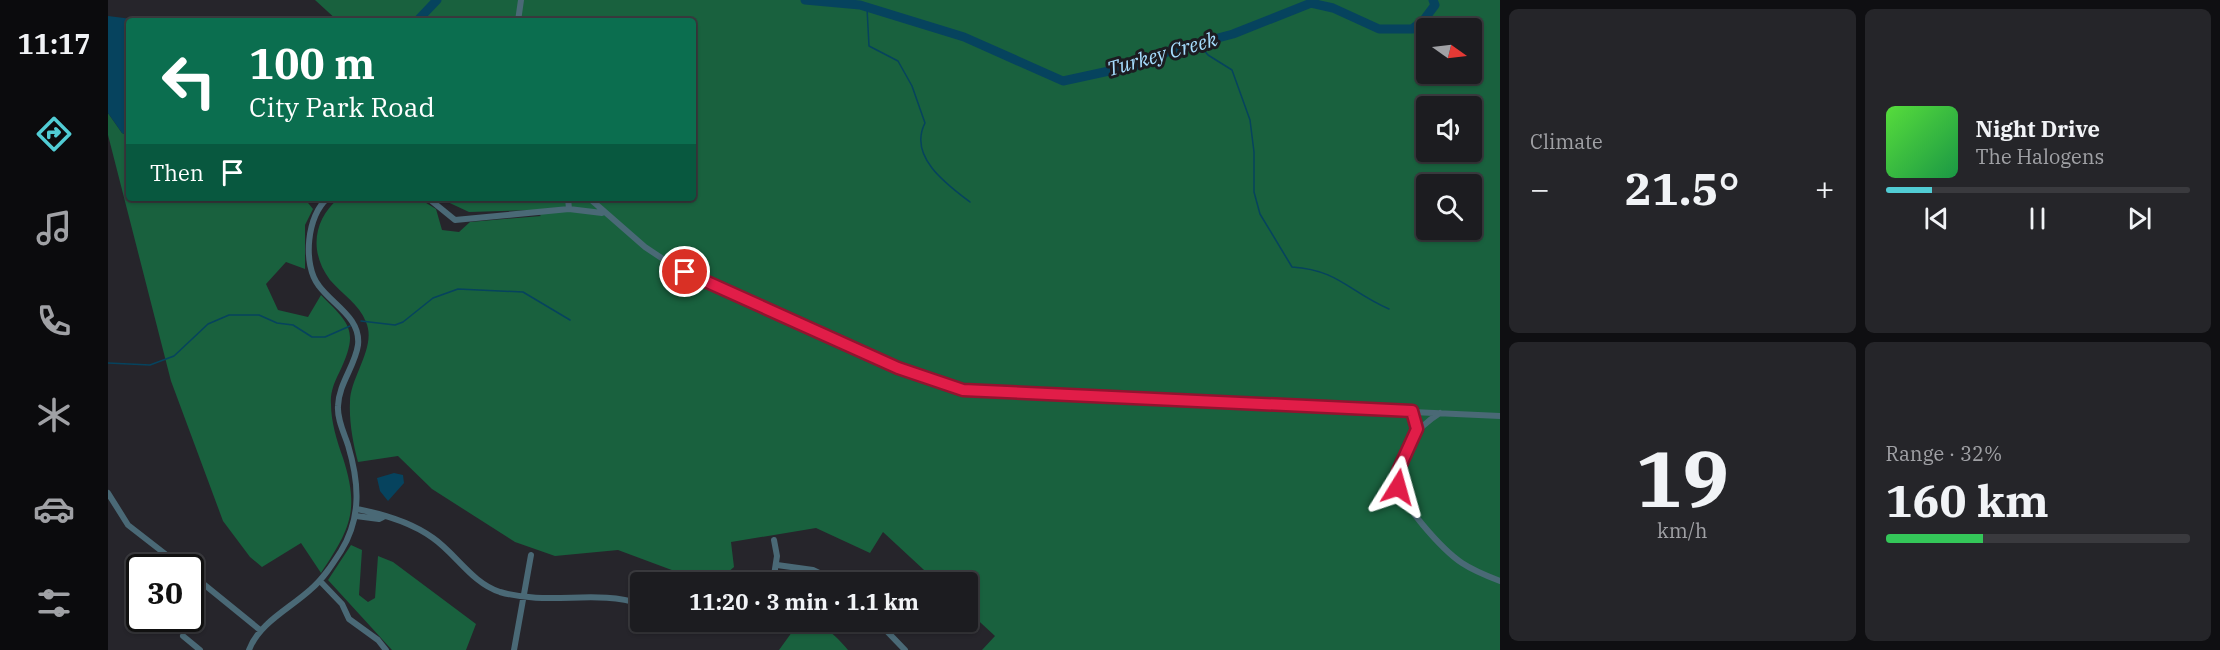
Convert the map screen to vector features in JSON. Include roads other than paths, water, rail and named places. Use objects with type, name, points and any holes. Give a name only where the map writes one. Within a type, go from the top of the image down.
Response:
[{"type":"street","points":[[518,18],[521,0]]},
{"type":"street","points":[[249,650],[260,630],[320,581],[347,541],[356,513],[356,476],[338,408],[342,383],[358,346],[357,334],[344,311],[317,285],[310,260],[311,224],[319,205],[324,201]]},
{"type":"street","points":[[432,201],[455,220],[569,209],[605,214]]},
{"type":"street","points":[[568,201],[569,209]]},
{"type":"street","points":[[592,201],[658,256],[685,272],[898,368],[956,389],[993,393],[1500,416]]},
{"type":"street","points":[[1412,411],[1417,429]]},
{"type":"street","points":[[1441,412],[1417,429],[1398,471],[1397,482],[1401,494],[1428,531],[1454,557],[1500,581]]},
{"type":"street","points":[[108,494],[128,525],[165,554]]},
{"type":"street","points":[[356,513],[379,519],[383,517],[415,527],[434,539],[487,585],[498,591],[555,600],[612,598],[630,602]]},
{"type":"street","points":[[774,540],[777,565],[775,572]]},
{"type":"street","points":[[514,650],[531,555]]},
{"type":"street","points":[[777,565],[817,572]]},
{"type":"street","points":[[320,581],[342,604],[349,619],[378,640],[386,650]]},
{"type":"street","points":[[204,584],[260,630]]},
{"type":"street","points":[[888,632],[905,650]]},
{"type":"street","points":[[183,636],[200,650]]},
{"type":"water","points":[[108,16],[126,18],[126,135],[122,133],[108,113]]},
{"type":"water","points":[[394,473],[403,475],[404,483],[388,501],[380,491],[377,478]]},
{"type":"waterway","name":"Turkey Creek","points":[[420,18],[437,0]]},
{"type":"waterway","name":"Turkey Creek","points":[[805,0],[860,5],[964,37],[1063,81],[1146,63],[1169,51],[1233,34],[1311,3],[1333,8],[1379,29],[1412,29],[1423,21],[1435,5],[1433,0]]},
{"type":"waterway","points":[[867,8],[869,46],[898,61],[912,86],[925,123],[921,135],[921,147],[925,158],[950,187],[970,202]]},
{"type":"waterway","points":[[1198,43],[1208,55],[1232,70],[1250,120],[1254,152],[1254,192],[1260,214],[1292,267],[1321,272],[1333,277],[1389,309]]},
{"type":"waterway","points":[[361,321],[395,325],[403,322],[433,298],[458,289],[523,292],[570,320]]},
{"type":"waterway","points":[[108,363],[150,365],[174,356],[208,324],[229,315],[259,315],[277,323],[293,325],[312,337],[325,337],[350,326]]}]
